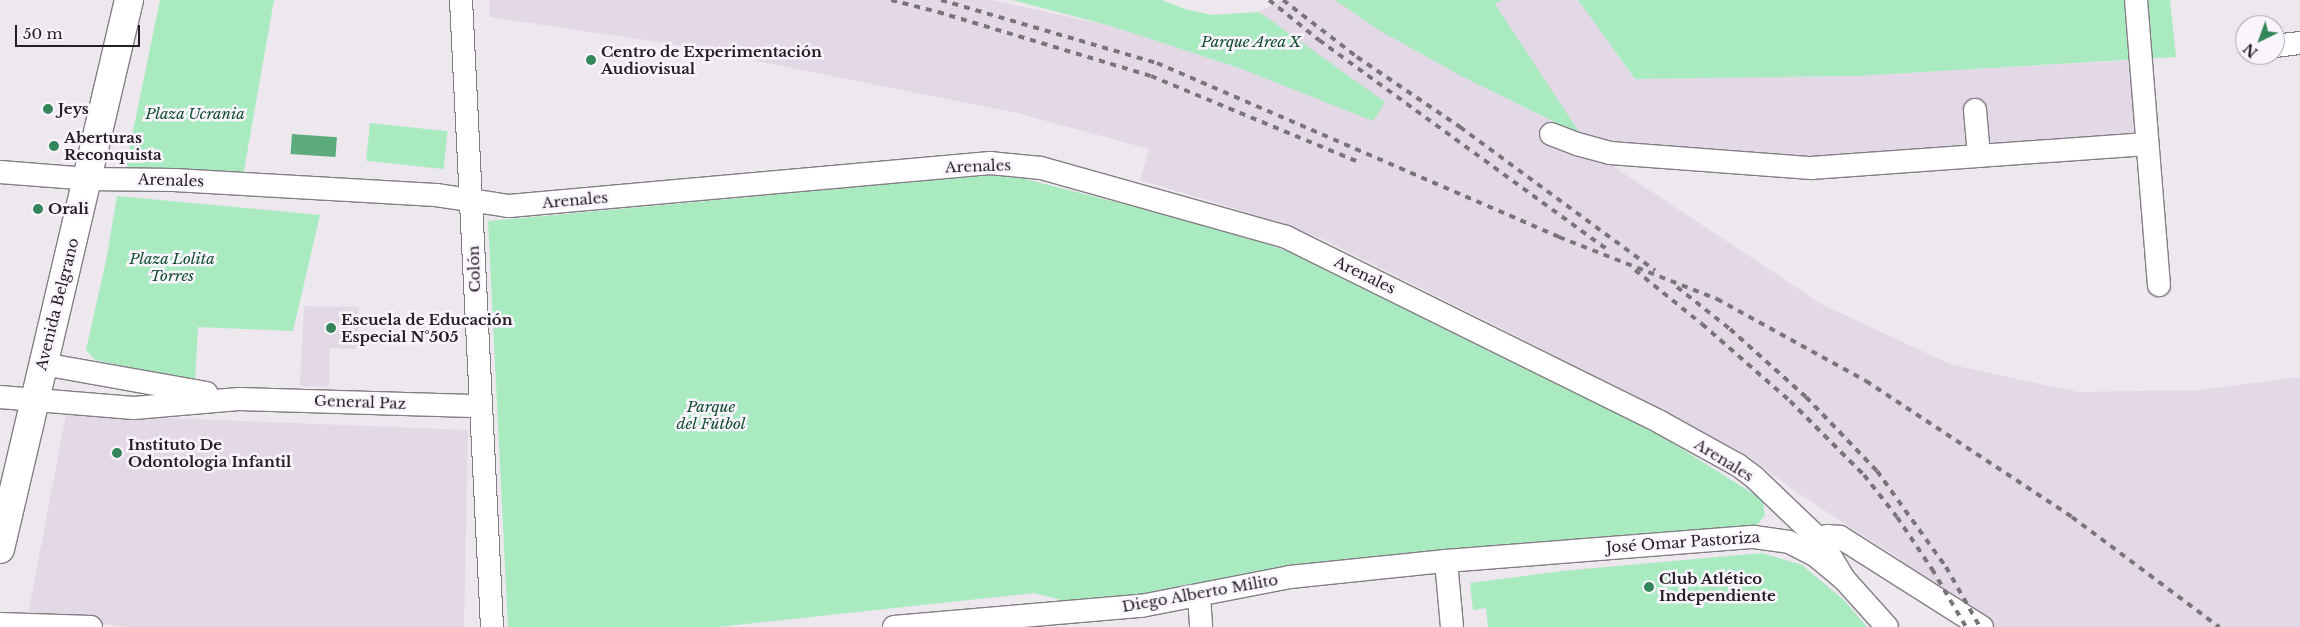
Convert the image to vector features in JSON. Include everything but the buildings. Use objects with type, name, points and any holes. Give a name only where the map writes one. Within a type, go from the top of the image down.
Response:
[{"type":"main road","name":"Avenida Belgrano","points":[[0,549],[129,0]]},
{"type":"street","name":"Colón","points":[[461,0],[492,627]]},
{"type":"street","points":[[2136,0],[2158,285]]},
{"type":"street","points":[[2285,45],[2300,43]]},
{"type":"street","points":[[1975,110],[1979,156]]},
{"type":"street","points":[[1551,134],[1577,144],[1610,152],[1811,168],[2147,144]]},
{"type":"street","name":"Arenales","points":[[0,172],[88,179],[232,183],[436,195],[509,206],[990,163],[1041,168],[1205,212],[1301,243],[1660,422],[1738,466],[1785,505],[1813,545],[1887,627]]},
{"type":"street","name":"General Paz","points":[[42,364],[239,399]]},
{"type":"street","name":"General Paz","points":[[0,397],[134,408],[239,399],[480,406]]},
{"type":"street","points":[[1768,537],[1778,528],[1785,505]]},
{"type":"street","points":[[1813,545],[1827,536],[1840,537],[1982,627]]},
{"type":"street","name":"José Omar Pastoriza","points":[[1446,561],[1730,537],[1768,537],[1813,545]]},
{"type":"street","points":[[1446,561],[1452,627]]},
{"type":"street","name":"Diego Alberto Milito","points":[[894,627],[1141,606],[1290,577],[1446,561]]},
{"type":"street","points":[[1199,596],[1200,627]]},
{"type":"street","points":[[0,624],[91,627]]},
{"type":"shaded area","points":[[489,0],[992,0],[1111,26],[1239,68],[1384,102],[1259,12],[1281,0],[1335,0],[1382,32],[1463,77],[1580,135],[1495,4],[1502,0],[1578,0],[1635,79],[1856,76],[2153,59],[2158,151],[1818,177],[1602,159],[1823,305],[1952,365],[2078,392],[2201,390],[2300,377],[2300,627],[1988,627],[1898,558],[1798,493],[1749,457],[1501,328],[1320,238],[1224,205],[1140,180],[1149,149],[1013,112],[671,44],[490,17]]},
{"type":"shaded area","points":[[292,134],[337,137],[335,157],[291,154]]},
{"type":"shaded area","name":"Escuela de Educación Especial N°505","points":[[304,306],[359,307],[358,349],[330,348],[329,387],[300,386]]},
{"type":"shaded area","points":[[66,414],[468,430],[464,627],[128,627],[28,615]]},
{"type":"green space","name":"Plaza Ucrania","points":[[160,0],[274,0],[243,176],[125,170]]},
{"type":"green space","name":"Parque Area X","points":[[1012,0],[1162,0],[1185,9],[1212,15],[1259,12],[1385,102],[1373,121],[1239,68],[1111,26]]},
{"type":"green space","points":[[1335,0],[1502,0],[1495,4],[1581,135],[1463,77],[1382,32]]},
{"type":"green space","points":[[1578,0],[2170,0],[2176,57],[1856,76],[1635,79]]},
{"type":"green space","points":[[370,123],[448,131],[444,169],[366,161]]},
{"type":"green space","name":"Parque del Fútbol","points":[[989,175],[1009,175],[1175,217],[1254,239],[1291,253],[1658,434],[1757,496],[1763,502],[1765,515],[1757,525],[1751,526],[1291,569],[1151,596],[1073,603],[1034,593],[718,627],[508,627],[488,221]]},
{"type":"green space","name":"Plaza Lolita Torres","points":[[117,196],[320,215],[293,331],[198,327],[195,382],[95,360],[86,350],[107,256]]},
{"type":"green space","name":"Club Atlético Independiente","points":[[1762,553],[1802,565],[1844,600],[1867,627],[1488,627],[1486,608],[1473,610],[1470,583],[1562,571]]},
{"type":"railway","points":[[891,0],[938,12],[1151,76],[1359,162]]},
{"type":"railway","points":[[941,0],[1157,63],[1559,237],[1717,299],[1866,381],[2072,517],[2219,627]]},
{"type":"railway","points":[[1269,0],[1319,40],[1609,251]]},
{"type":"railway","points":[[1283,0],[1357,57],[1460,127],[1655,270]]},
{"type":"railway","points":[[1635,270],[1702,324],[1790,401],[1864,475],[1897,517],[1932,569],[1966,627]]},
{"type":"railway","points":[[1677,287],[1730,329],[1806,397],[1877,471],[1946,567],[1980,627]]},
{"type":"place","name":"Centro de Experimentación Audiovisual","points":[[591,60]]},
{"type":"place","name":"Jeys","points":[[48,109]]},
{"type":"place","name":"Aberturas Reconquista","points":[[54,146]]},
{"type":"place","name":"Orali","points":[[38,209]]},
{"type":"place","name":"Escuela de Educación Especial N°505","points":[[331,328]]},
{"type":"place","name":"Instituto De Odontologia Infantil","points":[[117,453]]},
{"type":"place","name":"Club Atlético Independiente","points":[[1649,587]]}]
